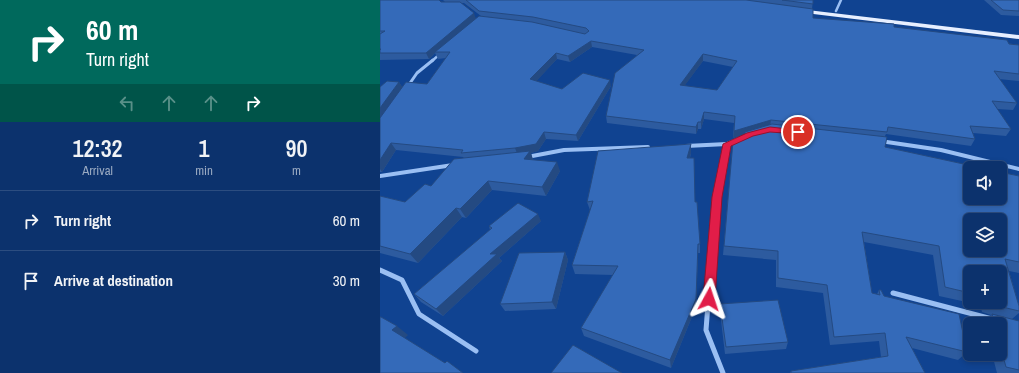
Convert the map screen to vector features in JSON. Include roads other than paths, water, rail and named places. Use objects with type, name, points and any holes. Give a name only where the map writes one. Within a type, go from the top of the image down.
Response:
[{"type":"main road","points":[[1019,33],[836,11],[795,8],[1019,37]]},
{"type":"street","points":[[836,11],[840,0]]},
{"type":"street","points":[[405,90],[418,73],[444,50]]},
{"type":"street","points":[[680,146],[727,144],[757,133]]},
{"type":"street","points":[[871,140],[941,150],[1019,169]]},
{"type":"street","points":[[724,373],[706,330],[717,197],[727,144]]},
{"type":"street","points":[[525,157],[564,150],[657,147]]},
{"type":"street","points":[[380,176],[459,164]]},
{"type":"street","points":[[380,270],[402,280],[419,314],[476,351]]},
{"type":"street","points":[[893,293],[985,317]]}]
